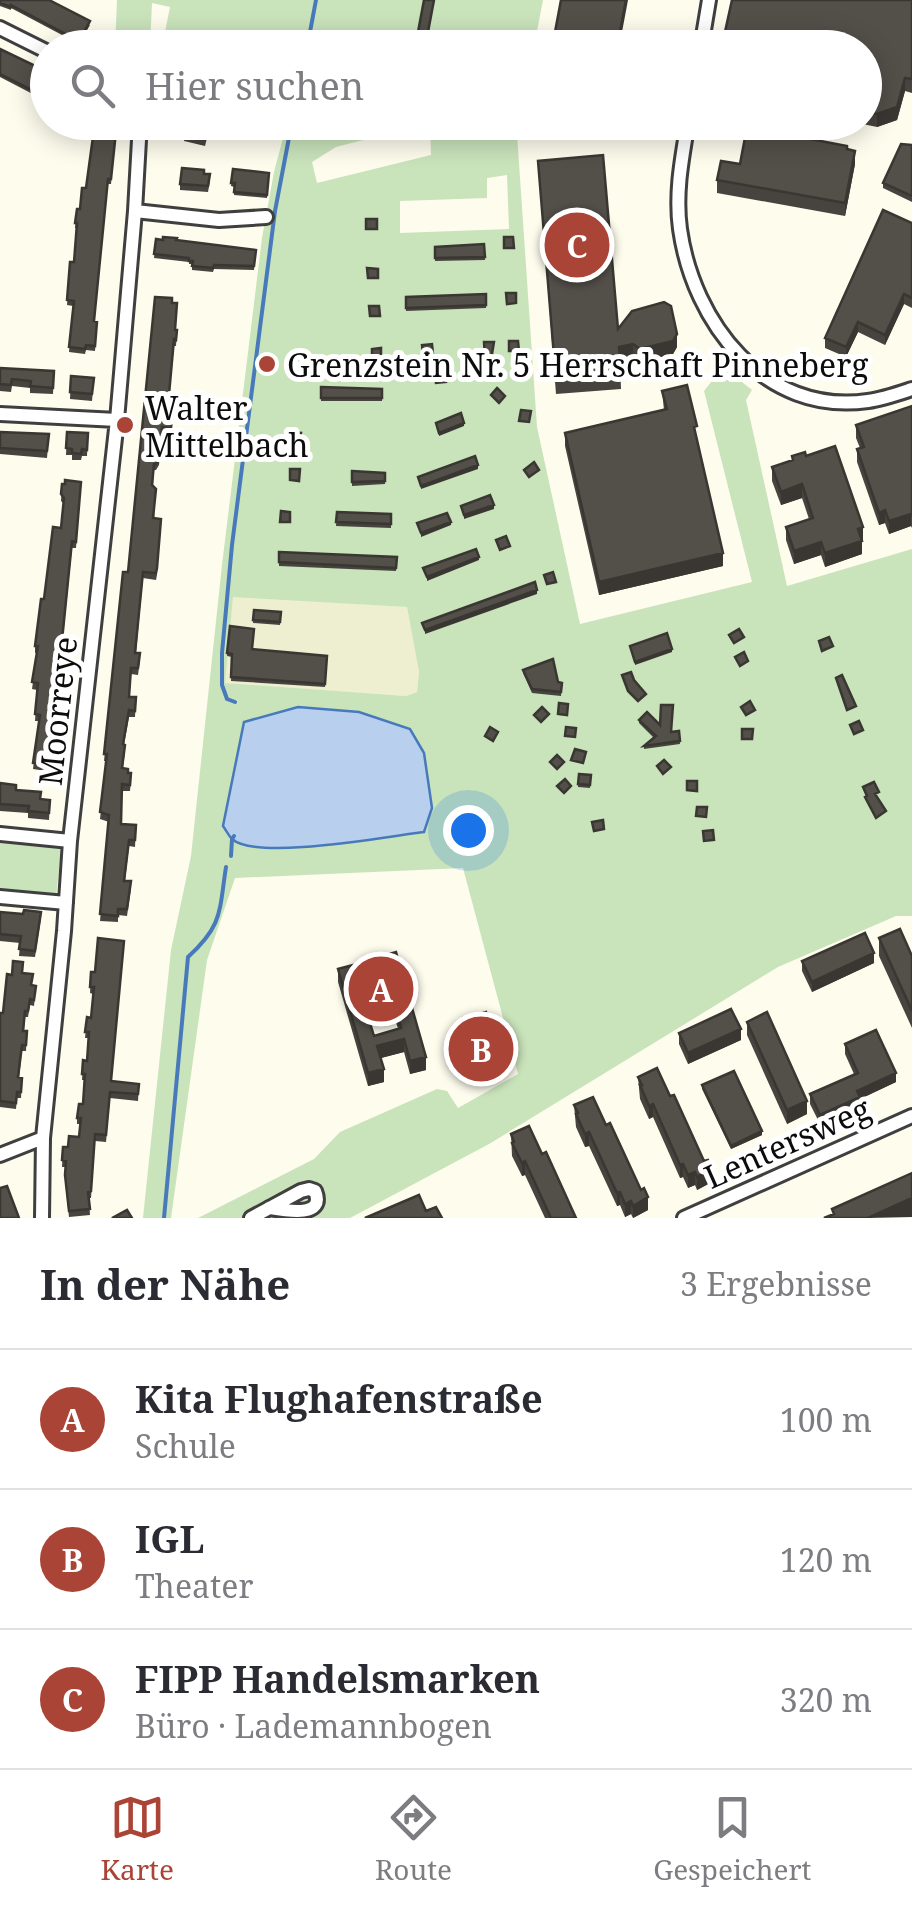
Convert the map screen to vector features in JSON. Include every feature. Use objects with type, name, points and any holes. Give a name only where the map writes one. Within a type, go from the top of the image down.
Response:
[{"type":"street","points":[[704,30],[709,0]]},
{"type":"street","points":[[0,28],[30,43]]},
{"type":"street","name":"Moorreye","points":[[42,1218],[43,1138],[70,841],[116,420],[139,140]]},
{"type":"street","points":[[685,140],[679,185],[681,233],[696,289],[733,350],[779,385],[816,399],[864,402],[912,388]]},
{"type":"street","points":[[135,210],[220,220],[266,217]]},
{"type":"street","points":[[0,414],[116,420]]},
{"type":"street","points":[[0,834],[70,841]]},
{"type":"street","points":[[0,897],[66,903]]},
{"type":"street","name":"Lentersweg","points":[[684,1218],[912,1116]]},
{"type":"street","points":[[0,1155],[43,1138]]},
{"type":"street","points":[[252,1218],[270,1208]]},
{"type":"green space","points":[[117,0],[543,0],[537,30],[165,30],[170,7],[152,3],[151,30],[116,30]]},
{"type":"green space","points":[[282,140],[363,140],[336,147],[312,162],[317,183],[431,155],[431,140],[517,140],[537,427],[580,624],[752,582],[704,391],[723,367],[752,390],[746,400],[787,586],[912,549],[912,916],[896,916],[778,967],[489,1144],[350,1218],[198,1218],[314,1159],[340,1132],[437,1089],[447,1091],[458,1108],[518,1074],[463,868],[235,878],[207,960],[171,1218],[143,1218],[171,950],[191,856],[262,238]],"holes":[[[507,175],[509,229],[400,233],[400,201],[487,198],[487,178]],[[233,597],[407,607],[419,672],[417,692],[406,696],[225,683]],[[298,707],[424,831],[399,835],[244,722]]]},
{"type":"green space","points":[[233,596],[407,607],[419,672],[417,692],[406,696],[224,683]]},
{"type":"green space","points":[[0,838],[62,844],[56,897],[0,892]]},
{"type":"water","points":[[298,707],[359,712],[410,729],[424,753],[432,808],[424,832],[294,848],[246,845],[232,839],[223,826],[244,722]]},
{"type":"building","points":[[49,0],[90,21],[85,30],[58,30],[0,3]]},
{"type":"building","points":[[424,0],[434,0],[428,30],[418,30]]},
{"type":"building","points":[[561,0],[626,0],[620,30],[555,30]]},
{"type":"building","points":[[732,0],[912,0],[912,79],[905,78],[897,107],[882,112],[882,30],[725,30]]},
{"type":"building","points":[[0,49],[30,63],[30,89],[0,74]]},
{"type":"building","points":[[93,140],[115,140],[94,321],[95,346],[86,345],[85,349],[69,347],[74,301],[67,300],[77,209],[82,188],[86,188]]},
{"type":"building","points":[[745,140],[815,140],[855,151],[845,203],[717,180],[721,161],[740,164]]},
{"type":"building","points":[[901,144],[912,145],[912,196],[883,183]]},
{"type":"building","points":[[603,155],[618,329],[632,311],[664,302],[671,306],[677,334],[673,341],[640,349],[633,344],[619,347],[621,376],[556,381],[538,161]]},
{"type":"building","points":[[182,168],[210,174],[208,186],[180,184]]},
{"type":"building","points":[[233,169],[269,173],[267,195],[234,192]]},
{"type":"building","points":[[883,210],[912,223],[912,298],[904,294],[885,335],[858,322],[846,347],[825,338]]},
{"type":"building","points":[[366,219],[377,219],[377,229],[366,229]]},
{"type":"building","points":[[504,237],[513,237],[514,248],[504,248]]},
{"type":"building","points":[[156,239],[256,250],[254,266],[192,266],[189,258],[154,254]]},
{"type":"building","points":[[484,244],[485,257],[435,258],[435,247]]},
{"type":"building","points":[[367,268],[378,269],[378,278],[368,278]]},
{"type":"building","points":[[506,293],[516,293],[516,303],[507,304]]},
{"type":"building","points":[[486,294],[486,305],[406,308],[406,297]]},
{"type":"building","points":[[155,297],[172,298],[172,303],[177,303],[167,417],[172,417],[171,428],[162,427],[159,459],[154,464],[153,518],[161,519],[157,568],[156,573],[143,572],[135,653],[140,653],[138,668],[131,668],[129,697],[136,697],[135,711],[129,710],[123,744],[122,768],[131,773],[130,785],[122,784],[121,824],[136,825],[135,840],[129,840],[124,881],[131,881],[127,909],[118,909],[118,916],[100,914],[109,815],[100,812]]},
{"type":"building","points":[[369,306],[379,306],[380,316],[370,316]]},
{"type":"building","points":[[509,341],[518,341],[519,351],[509,351]]},
{"type":"building","points":[[484,342],[494,342],[496,377],[486,378]]},
{"type":"building","points":[[432,344],[433,354],[423,355],[422,345]]},
{"type":"building","points":[[381,348],[381,360],[372,360],[372,349]]},
{"type":"building","points":[[0,368],[54,371],[53,388],[12,379],[11,385],[0,384]]},
{"type":"building","points":[[445,373],[446,382],[436,383],[435,374]]},
{"type":"building","points":[[71,376],[94,378],[92,394],[70,392]]},
{"type":"building","points":[[687,385],[723,553],[599,582],[565,433],[667,409],[662,391]]},
{"type":"building","points":[[321,387],[382,389],[382,398],[321,398]]},
{"type":"building","points":[[497,388],[505,396],[499,403],[491,395]]},
{"type":"building","points":[[912,406],[912,516],[889,521],[885,510],[879,513],[857,449],[864,447],[856,425]]},
{"type":"building","points":[[521,410],[531,411],[529,422],[519,421]]},
{"type":"building","points":[[461,413],[464,423],[439,433],[436,423]]},
{"type":"building","points":[[0,432],[49,434],[47,451],[0,448]]},
{"type":"building","points":[[67,432],[88,433],[87,450],[82,449],[81,454],[66,448]]},
{"type":"building","points":[[290,432],[301,433],[300,442],[290,442]]},
{"type":"building","points":[[835,446],[863,527],[858,529],[862,541],[825,553],[821,542],[794,551],[786,527],[813,518],[802,484],[781,492],[772,467],[793,460],[792,456],[805,452],[806,456]]},
{"type":"building","points":[[475,456],[478,465],[421,486],[418,477]]},
{"type":"building","points":[[534,462],[539,470],[529,477],[524,470]]},
{"type":"building","points":[[290,469],[300,469],[299,481],[290,480]]},
{"type":"building","points":[[352,471],[385,473],[385,481],[352,482]]},
{"type":"building","points":[[65,480],[81,482],[59,670],[53,766],[33,763],[40,715],[35,714],[38,683],[32,682],[41,599],[53,527],[61,528]]},
{"type":"building","points":[[490,495],[494,505],[464,515],[461,506]]},
{"type":"building","points":[[281,511],[290,512],[290,522],[280,522]]},
{"type":"building","points":[[337,512],[391,514],[391,524],[336,522]]},
{"type":"building","points":[[447,513],[451,522],[421,533],[417,523]]},
{"type":"building","points":[[506,536],[510,546],[500,550],[496,540]]},
{"type":"building","points":[[476,549],[479,557],[427,577],[423,568]]},
{"type":"building","points":[[279,552],[397,557],[396,568],[279,562]]},
{"type":"building","points":[[553,572],[556,582],[547,584],[544,575]]},
{"type":"building","points":[[535,582],[537,590],[425,630],[422,623]]},
{"type":"building","points":[[254,610],[281,612],[280,622],[253,620]]},
{"type":"building","points":[[230,626],[254,629],[252,649],[327,656],[325,684],[231,677],[232,654],[227,653]]},
{"type":"building","points":[[739,629],[744,637],[734,643],[729,635]]},
{"type":"building","points":[[667,633],[672,649],[635,662],[630,646]]},
{"type":"building","points":[[829,637],[833,646],[822,651],[819,641]]},
{"type":"building","points":[[744,652],[748,661],[740,666],[735,657]]},
{"type":"building","points":[[553,659],[558,682],[562,683],[561,692],[532,689],[523,670]]},
{"type":"building","points":[[631,672],[646,694],[638,701],[628,691],[622,675]]},
{"type":"building","points":[[842,675],[856,706],[847,710],[836,678]]},
{"type":"building","points":[[750,701],[755,710],[746,715],[741,707]]},
{"type":"building","points":[[559,703],[568,704],[567,715],[558,714]]},
{"type":"building","points":[[661,705],[673,705],[671,732],[679,731],[680,741],[644,746],[656,736],[639,720],[647,712],[660,725]]},
{"type":"building","points":[[542,707],[549,714],[541,722],[534,715]]},
{"type":"building","points":[[859,721],[863,730],[854,734],[850,725]]},
{"type":"building","points":[[490,727],[498,732],[493,741],[485,736]]},
{"type":"building","points":[[566,727],[576,728],[575,737],[565,736]]},
{"type":"building","points":[[742,729],[753,729],[752,739],[742,739]]},
{"type":"building","points":[[575,749],[586,752],[583,763],[571,760]]},
{"type":"building","points":[[557,755],[564,762],[557,769],[550,762]]},
{"type":"building","points":[[664,760],[671,767],[663,774],[657,766]]},
{"type":"building","points":[[579,774],[591,775],[590,785],[578,784]]},
{"type":"building","points":[[565,779],[571,786],[564,793],[557,786]]},
{"type":"building","points":[[687,781],[697,781],[697,791],[687,790]]},
{"type":"building","points":[[874,782],[879,792],[875,794],[886,811],[876,818],[863,787]]},
{"type":"building","points":[[0,783],[16,785],[16,790],[41,792],[40,799],[50,800],[49,813],[28,811],[29,806],[0,804]]},
{"type":"building","points":[[697,807],[707,807],[706,817],[696,816]]},
{"type":"building","points":[[603,820],[604,829],[594,831],[592,822]]},
{"type":"building","points":[[713,830],[714,840],[704,841],[703,831]]},
{"type":"building","points":[[24,910],[41,912],[35,951],[19,949],[21,936],[0,934],[0,912],[23,914]]},
{"type":"building","points":[[900,929],[912,956],[912,1011],[879,938]]},
{"type":"building","points":[[865,933],[874,953],[812,982],[802,961]]},
{"type":"building","points":[[98,938],[124,941],[111,1081],[139,1084],[138,1094],[110,1092],[106,1135],[95,1134],[88,1192],[90,1209],[69,1211],[63,1147],[68,1147],[69,1136],[79,1137],[81,1118],[77,1118],[79,1104],[83,1104],[83,1060],[87,1061],[89,1032],[85,1032],[87,1017],[91,1018],[91,972],[95,972]]},
{"type":"building","points":[[396,952],[426,1057],[410,1061],[404,1039],[377,1046],[384,1069],[368,1073],[338,969],[353,965],[360,987],[388,979],[382,956]],"holes":[[[390,989],[401,1028],[374,1036],[362,997]]]},
{"type":"building","points":[[13,961],[23,962],[22,973],[33,974],[31,985],[36,986],[34,1000],[30,999],[25,1011],[26,1045],[22,1045],[18,1077],[22,1078],[21,1092],[17,1092],[16,1103],[0,1101],[0,1013]]},
{"type":"building","points":[[731,1009],[741,1029],[688,1053],[679,1033]]},
{"type":"building","points":[[486,1012],[499,1060],[477,1066],[463,1018]]},
{"type":"building","points":[[767,1012],[807,1101],[787,1110],[747,1022]]},
{"type":"building","points":[[876,1030],[896,1073],[857,1091],[860,1097],[820,1115],[810,1094],[858,1073],[845,1044]]},
{"type":"building","points":[[657,1068],[704,1161],[708,1160],[712,1168],[697,1177],[695,1172],[688,1175],[680,1165],[653,1104],[649,1106],[640,1085],[638,1077]]},
{"type":"building","points":[[734,1071],[762,1131],[731,1146],[702,1085]]},
{"type":"building","points":[[593,1097],[648,1197],[633,1206],[631,1201],[625,1204],[620,1192],[617,1193],[589,1132],[585,1134],[576,1114],[574,1105]]},
{"type":"building","points":[[529,1126],[542,1154],[546,1152],[576,1218],[551,1218],[525,1161],[522,1163],[511,1134]]},
{"type":"building","points":[[912,1173],[912,1198],[868,1218],[824,1218],[834,1214],[832,1209]]},
{"type":"building","points":[[7,1186],[19,1218],[0,1218],[0,1188]]},
{"type":"building","points":[[419,1195],[426,1211],[436,1207],[442,1218],[365,1218]]},
{"type":"building","points":[[127,1210],[132,1218],[112,1218]]},
{"type":"waterway","points":[[310,30],[316,0]]},
{"type":"waterway","points":[[235,702],[227,699],[222,685],[232,545],[275,211],[289,140]]},
{"type":"waterway","points":[[231,856],[234,836]]},
{"type":"waterway","points":[[164,1218],[188,957],[214,926],[226,867]]},
{"type":"place","name":"FIPP Handelsmarken","points":[[577,245]]},
{"type":"place","name":"Grenzstein Nr. 5 Herrschaft Pinneberg","points":[[267,364]]},
{"type":"place","name":"Walter Mittelbach","points":[[125,425]]},
{"type":"place","name":"Kita Flughafenstraße","points":[[381,989]]},
{"type":"place","name":"IGL","points":[[481,1049]]}]
